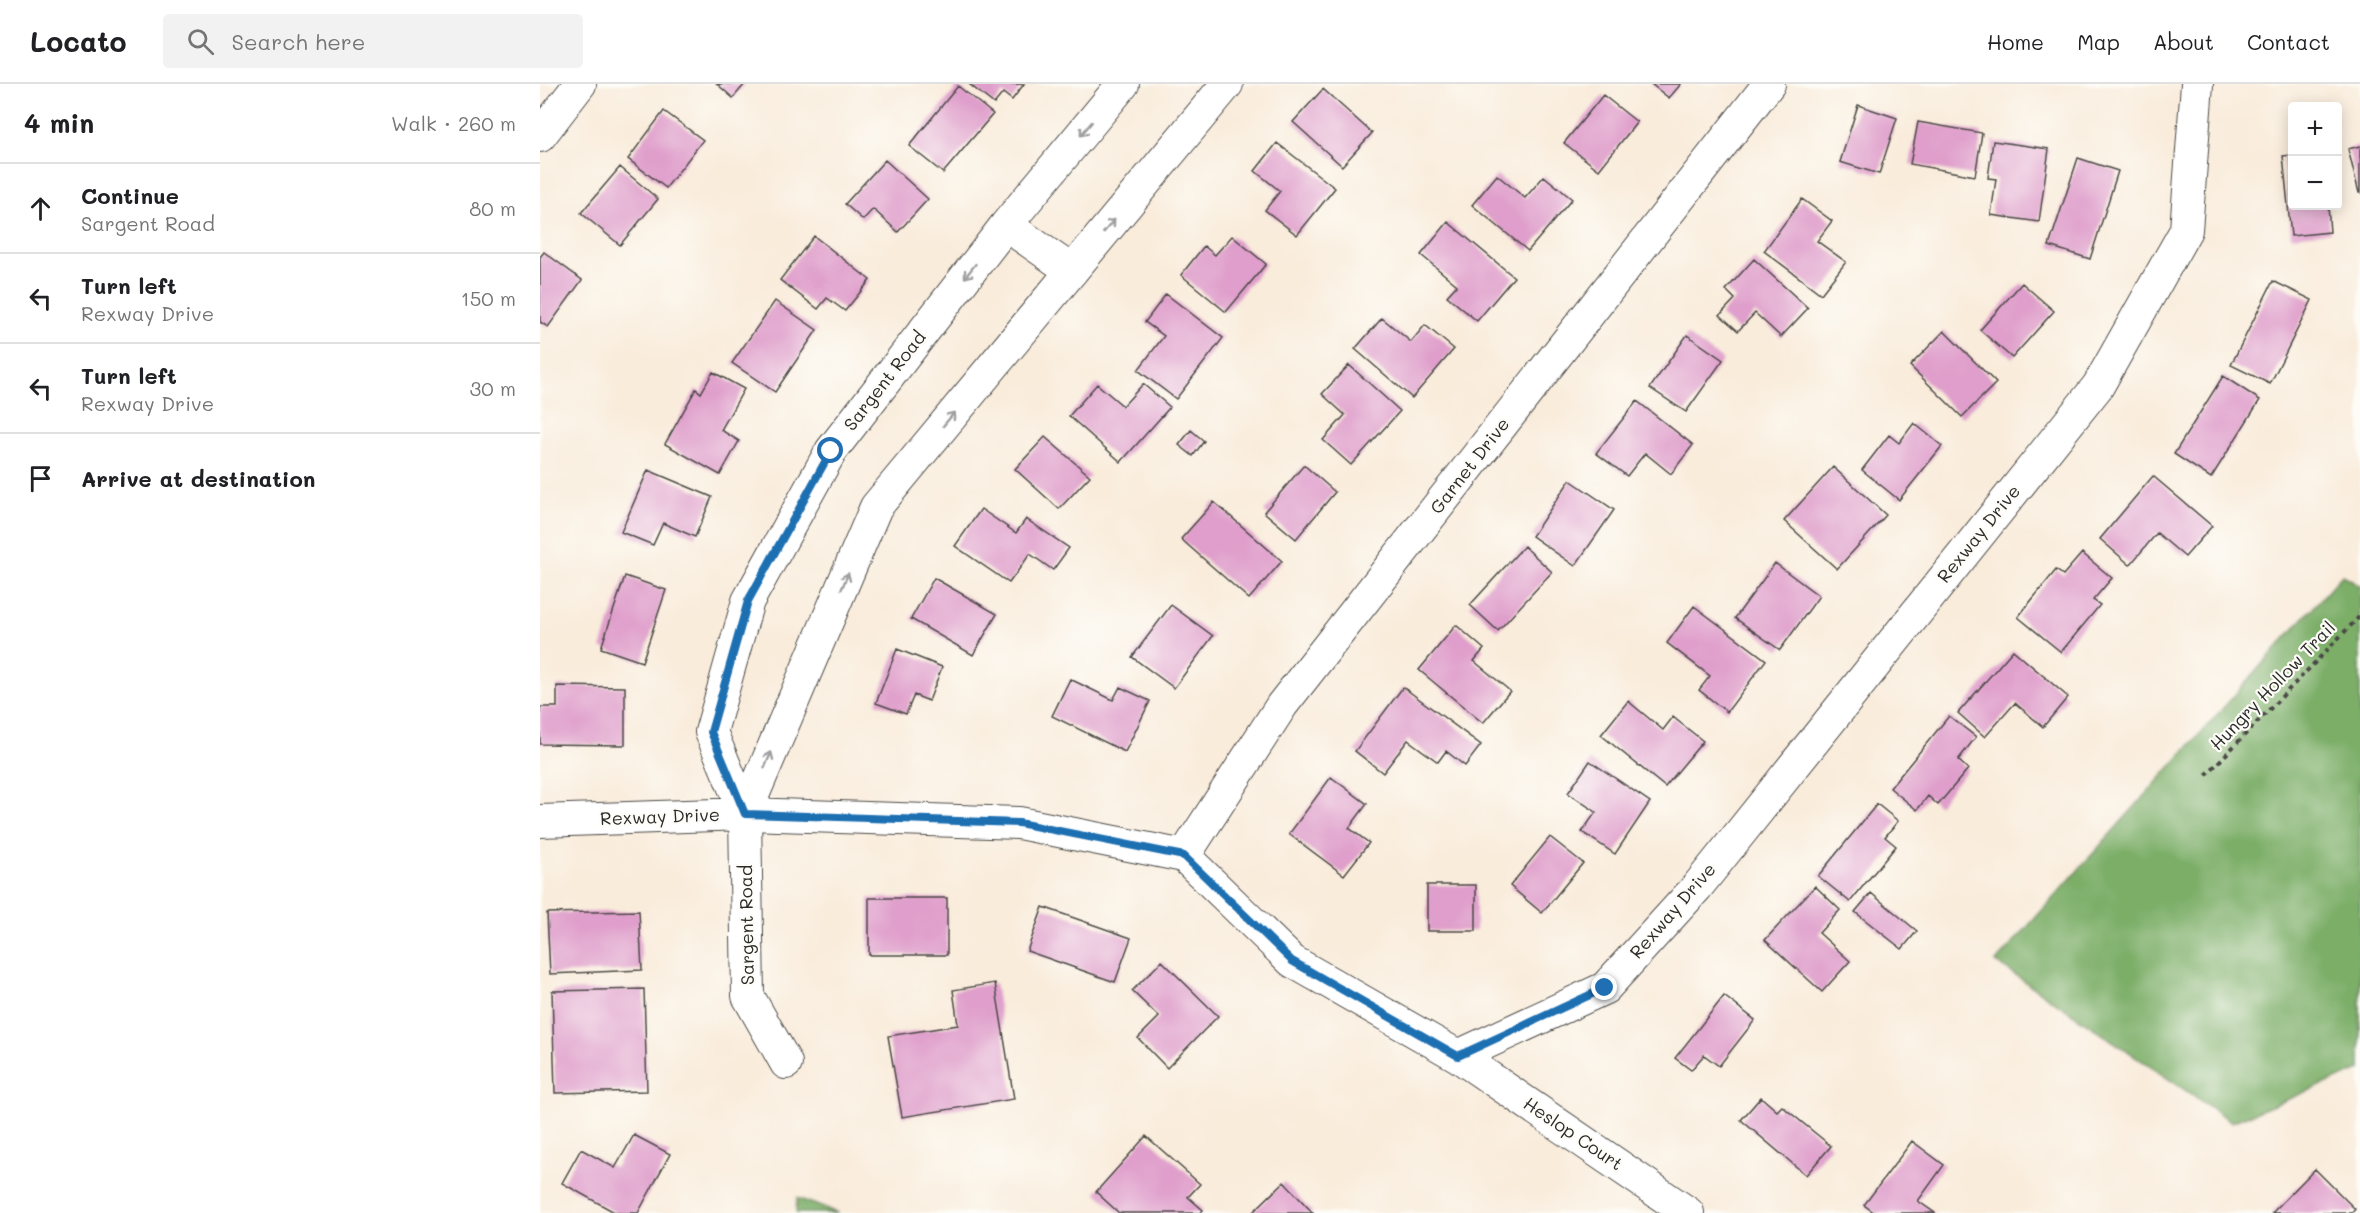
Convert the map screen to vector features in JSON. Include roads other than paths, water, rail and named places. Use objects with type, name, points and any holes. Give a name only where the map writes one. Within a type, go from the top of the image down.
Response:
[{"type":"street","points":[[540,136],[580,84]]},
{"type":"street","name":"Sargent Road","points":[[786,1062],[748,996],[745,814],[711,732],[748,601],[831,451],[1006,225],[1123,84]]},
{"type":"street","name":"Sargent Road","points":[[745,814],[876,507],[1227,84]]},
{"type":"street","name":"Garnet Drive","points":[[1184,856],[1282,705],[1769,84]]},
{"type":"street","name":"Rexway Drive","points":[[1458,1056],[1605,988],[1696,887],[2098,386],[2186,230],[2197,84]]},
{"type":"street","points":[[1006,225],[1072,271]]},
{"type":"street","name":"Rexway Drive","points":[[540,821],[745,814],[1019,823],[1184,856]]},
{"type":"street","points":[[1184,856],[1292,961],[1458,1056]]},
{"type":"street","name":"Heslop Court","points":[[1458,1056],[1688,1213]]}]
